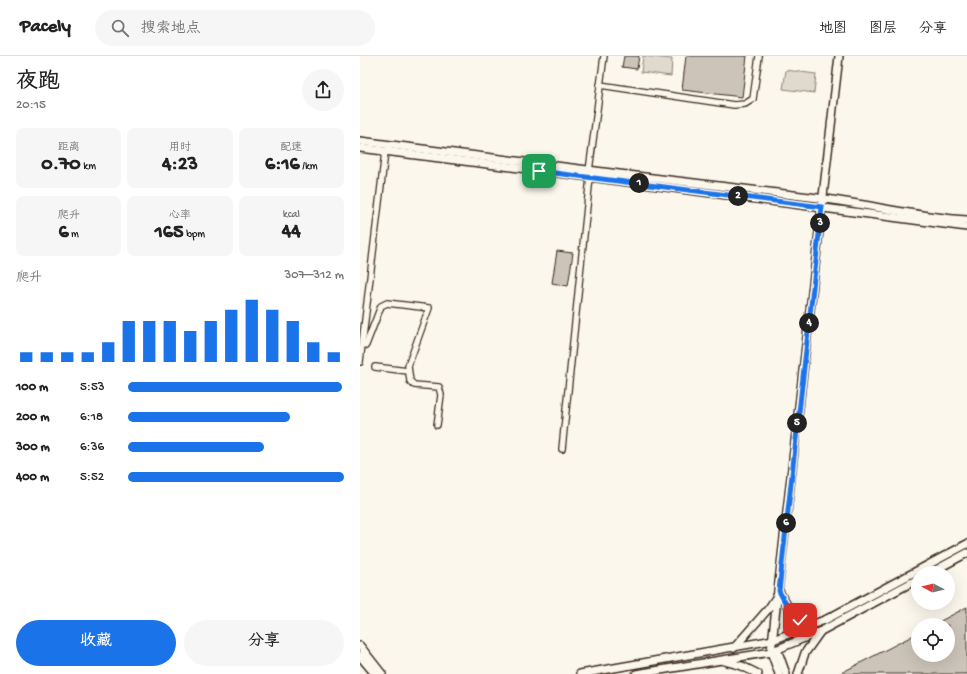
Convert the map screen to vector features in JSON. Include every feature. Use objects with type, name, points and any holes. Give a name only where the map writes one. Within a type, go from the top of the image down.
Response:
[{"type":"street","points":[[562,448],[590,174],[604,56]]},
{"type":"street","points":[[600,85],[734,104],[745,104],[753,99],[759,56]]},
{"type":"street","points":[[779,674],[773,640],[839,56]]},
{"type":"street","points":[[360,141],[967,227]]},
{"type":"street","points":[[360,148],[385,152],[823,199],[942,218],[967,220]]},
{"type":"street","points":[[360,362],[385,152]]},
{"type":"street","points":[[366,345],[381,306],[387,303],[429,308],[408,366],[408,370],[410,381],[414,384],[439,387],[441,395],[437,425]]},
{"type":"street","points":[[375,367],[408,370]]},
{"type":"street","points":[[580,674],[773,640],[827,619],[967,544]]},
{"type":"street","points":[[943,566],[967,553]]},
{"type":"street","points":[[636,674],[774,650],[821,631],[911,583]]},
{"type":"street","points":[[778,593],[787,606],[800,620],[806,624],[816,623]]},
{"type":"street","points":[[734,648],[769,608],[778,593]]},
{"type":"street","points":[[798,674],[805,653],[821,631]]},
{"type":"street","points":[[360,646],[382,674]]},
{"type":"street","points":[[774,650],[786,674]]},
{"type":"street","points":[[360,656],[375,674]]},
{"type":"street","points":[[722,660],[742,666],[758,674]]},
{"type":"shaded area","points":[[643,56],[672,59],[671,76],[641,72]]},
{"type":"shaded area","points":[[786,70],[816,74],[814,93],[783,89]]},
{"type":"building","points":[[624,56],[639,56],[637,69],[622,67]]},
{"type":"building","points":[[686,56],[747,56],[742,97],[682,90]]},
{"type":"building","points":[[557,251],[573,253],[568,286],[552,283]]},
{"type":"building","points":[[967,607],[967,674],[839,674],[911,637],[911,662],[955,662],[955,618],[946,618]]},
{"type":"route","points":[[539,171],[822,207],[779,591],[787,606],[800,620]]}]
